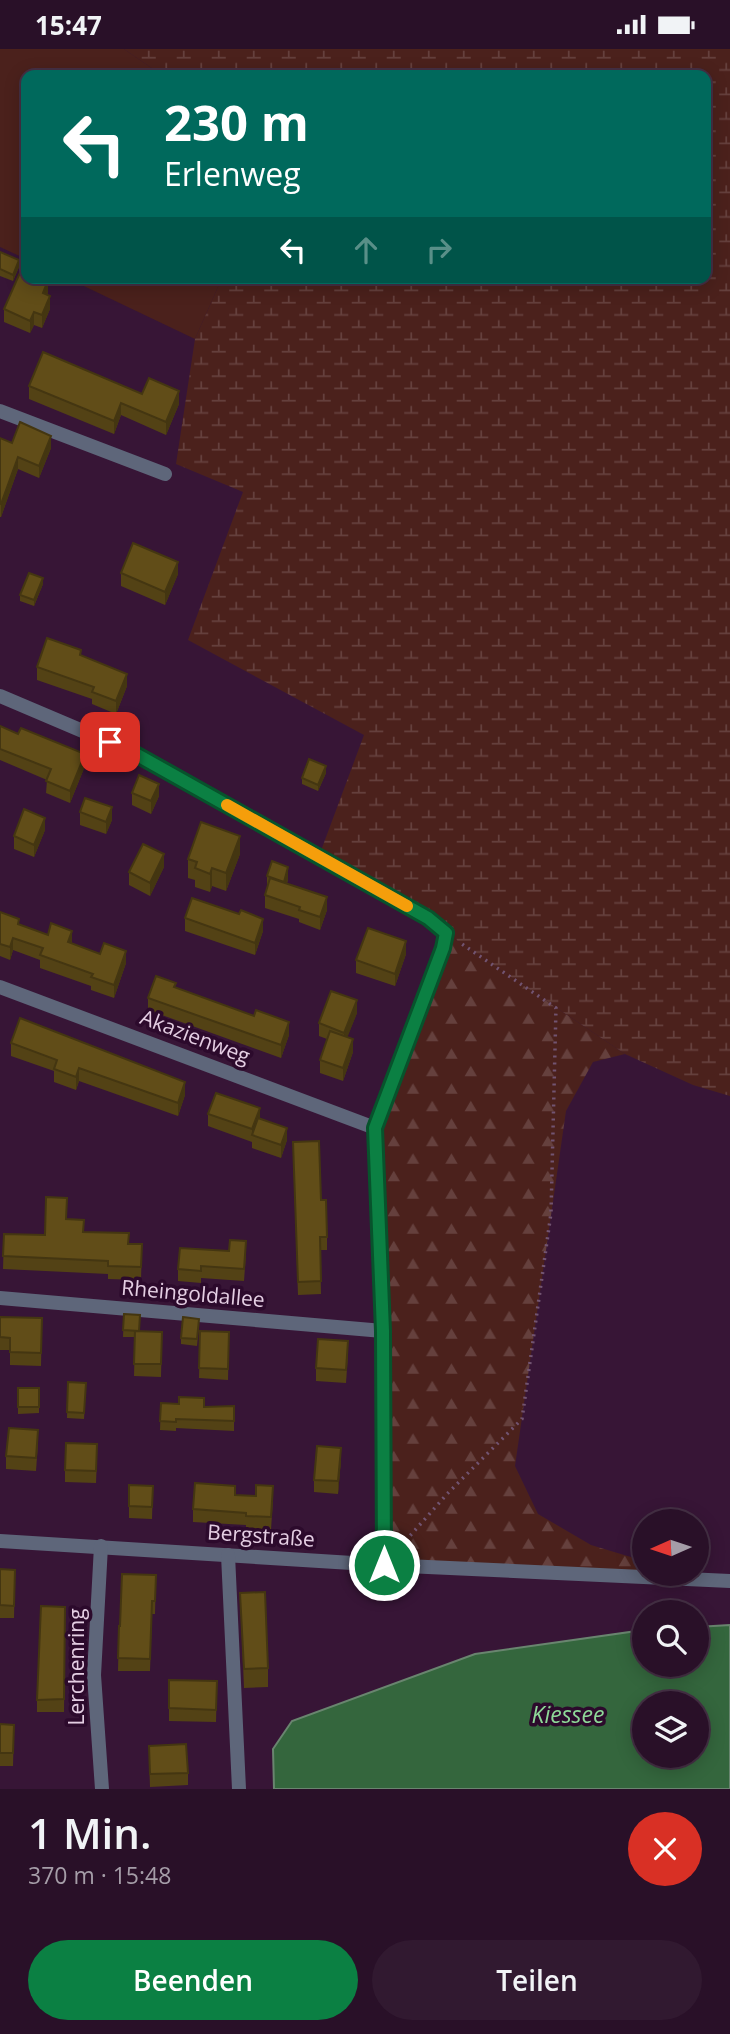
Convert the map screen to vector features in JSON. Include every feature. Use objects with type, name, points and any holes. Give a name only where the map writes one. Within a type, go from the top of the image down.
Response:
[{"type":"street","points":[[0,411],[165,474]]},
{"type":"street","points":[[0,696],[132,752],[428,918],[446,933],[443,948],[375,1128],[383,1331],[384,1565]]},
{"type":"street","name":"Akazienweg","points":[[0,987],[375,1128]]},
{"type":"street","name":"Rheingoldallee","points":[[0,1298],[383,1331]]},
{"type":"street","name":"Bergstraße","points":[[0,1541],[384,1565],[730,1581]]},
{"type":"street","name":"Lerchenring","points":[[101,1546],[94,1675],[102,1789]]},
{"type":"street","points":[[228,1555],[239,1789]]},
{"type":"path","points":[[384,1565],[447,1494],[522,1419],[551,1213],[556,1008],[446,933]]},
{"type":"green space","points":[[0,49],[124,49],[155,70],[21,70],[21,257],[0,247]]},
{"type":"green space","points":[[124,49],[730,49],[730,1096],[693,1085],[625,1054],[446,933],[319,856],[364,735],[188,640],[243,492],[176,464],[195,339],[219,284],[711,284],[711,70],[155,70]]},
{"type":"green space","points":[[80,284],[219,284],[195,339]]},
{"type":"green space","points":[[446,933],[625,1054],[593,1062],[566,1111],[515,1466],[538,1514],[591,1545],[632,1557],[632,1573],[384,1565],[375,1128]]},
{"type":"water","name":"Kiessee","points":[[730,1625],[730,1789],[274,1789],[273,1749],[292,1721],[475,1654],[632,1632],[632,1677],[709,1677],[709,1626]]},
{"type":"building","points":[[0,252],[19,260],[13,275],[0,269]]},
{"type":"building","points":[[21,270],[21,284],[46,284],[43,293],[50,296],[42,315],[34,312],[30,321],[4,309]]},
{"type":"building","points":[[43,352],[142,394],[149,378],[179,391],[166,422],[121,403],[114,421],[29,386]]},
{"type":"building","points":[[20,422],[51,436],[39,466],[18,457],[0,504],[0,438],[12,443]]},
{"type":"building","points":[[133,543],[178,562],[165,592],[121,573]]},
{"type":"building","points":[[29,573],[43,578],[34,600],[20,595]]},
{"type":"building","points":[[47,638],[81,650],[80,655],[127,674],[116,701],[92,692],[94,687],[37,667]]},
{"type":"building","points":[[0,726],[18,734],[21,728],[85,754],[70,791],[46,781],[51,769],[0,749]]},
{"type":"building","points":[[309,759],[326,766],[318,785],[302,778]]},
{"type":"building","points":[[139,775],[159,784],[151,801],[132,793]]},
{"type":"building","points":[[85,798],[112,807],[106,822],[80,812]]},
{"type":"building","points":[[24,809],[45,818],[34,845],[14,836]]},
{"type":"building","points":[[201,822],[240,836],[226,873],[212,868],[210,874],[195,868],[197,862],[188,859]]},
{"type":"building","points":[[143,844],[164,854],[150,883],[129,872]]},
{"type":"building","points":[[272,861],[288,867],[284,882],[267,876]]},
{"type":"building","points":[[270,878],[327,897],[320,917],[265,895]]},
{"type":"building","points":[[192,898],[239,914],[241,910],[263,919],[255,943],[185,918]]},
{"type":"building","points":[[0,912],[19,919],[18,924],[48,935],[51,923],[72,931],[68,942],[100,954],[104,943],[126,951],[114,985],[91,977],[93,974],[40,955],[43,948],[13,938],[10,947],[0,944]]},
{"type":"building","points":[[368,928],[406,941],[395,974],[356,960]]},
{"type":"building","points":[[156,976],[176,983],[174,987],[254,1016],[256,1010],[289,1022],[281,1045],[148,998]]},
{"type":"building","points":[[331,991],[357,1000],[344,1033],[319,1023]]},
{"type":"building","points":[[20,1018],[185,1082],[178,1103],[79,1068],[76,1077],[54,1069],[57,1060],[11,1043]]},
{"type":"building","points":[[330,1031],[353,1039],[343,1068],[320,1060]]},
{"type":"building","points":[[216,1093],[260,1108],[252,1129],[208,1114]]},
{"type":"building","points":[[258,1118],[287,1128],[281,1145],[252,1135]]},
{"type":"building","points":[[319,1141],[321,1200],[326,1200],[327,1237],[320,1237],[321,1281],[298,1282],[293,1142]]},
{"type":"building","points":[[46,1197],[67,1198],[66,1219],[84,1220],[83,1232],[129,1233],[128,1244],[142,1244],[141,1267],[108,1266],[108,1261],[3,1256],[4,1234],[45,1235]]},
{"type":"building","points":[[230,1240],[246,1241],[244,1269],[201,1266],[201,1271],[178,1269],[180,1248],[229,1251]]},
{"type":"building","points":[[124,1314],[140,1315],[139,1331],[123,1330]]},
{"type":"building","points":[[0,1317],[42,1318],[41,1353],[10,1352],[10,1338],[0,1337]]},
{"type":"building","points":[[183,1317],[199,1319],[197,1339],[181,1338]]},
{"type":"building","points":[[135,1331],[162,1332],[161,1364],[134,1364]]},
{"type":"building","points":[[200,1331],[229,1332],[228,1369],[199,1368]]},
{"type":"building","points":[[318,1339],[348,1341],[346,1370],[316,1368]]},
{"type":"building","points":[[68,1382],[86,1383],[84,1413],[67,1412]]},
{"type":"building","points":[[18,1388],[39,1388],[39,1407],[18,1407]]},
{"type":"building","points":[[179,1397],[204,1398],[204,1407],[234,1406],[234,1421],[160,1421],[161,1403],[179,1404]]},
{"type":"building","points":[[9,1428],[38,1430],[36,1458],[6,1456]]},
{"type":"building","points":[[66,1443],[97,1444],[96,1471],[65,1470]]},
{"type":"building","points":[[317,1446],[341,1448],[338,1481],[314,1480]]},
{"type":"building","points":[[195,1483],[235,1486],[235,1495],[256,1496],[256,1485],[273,1486],[271,1517],[193,1509]]},
{"type":"building","points":[[129,1485],[153,1486],[152,1507],[129,1506]]},
{"type":"building","points":[[0,1569],[15,1570],[14,1606],[0,1605]]},
{"type":"building","points":[[122,1574],[156,1575],[155,1601],[152,1601],[150,1659],[118,1658]]},
{"type":"building","points":[[265,1592],[268,1668],[244,1669],[240,1593]]},
{"type":"building","points":[[41,1606],[65,1607],[64,1699],[37,1700]]},
{"type":"building","points":[[169,1680],[217,1681],[216,1710],[169,1708]]},
{"type":"building","points":[[0,1724],[14,1725],[13,1753],[0,1753]]},
{"type":"building","points":[[186,1744],[188,1773],[150,1774],[149,1746]]},
{"type":"slow traffic","points":[[227,805],[407,906]]},
{"type":"route","points":[[110,742],[428,918],[446,933],[443,948],[375,1128],[383,1331],[384,1565]]}]
